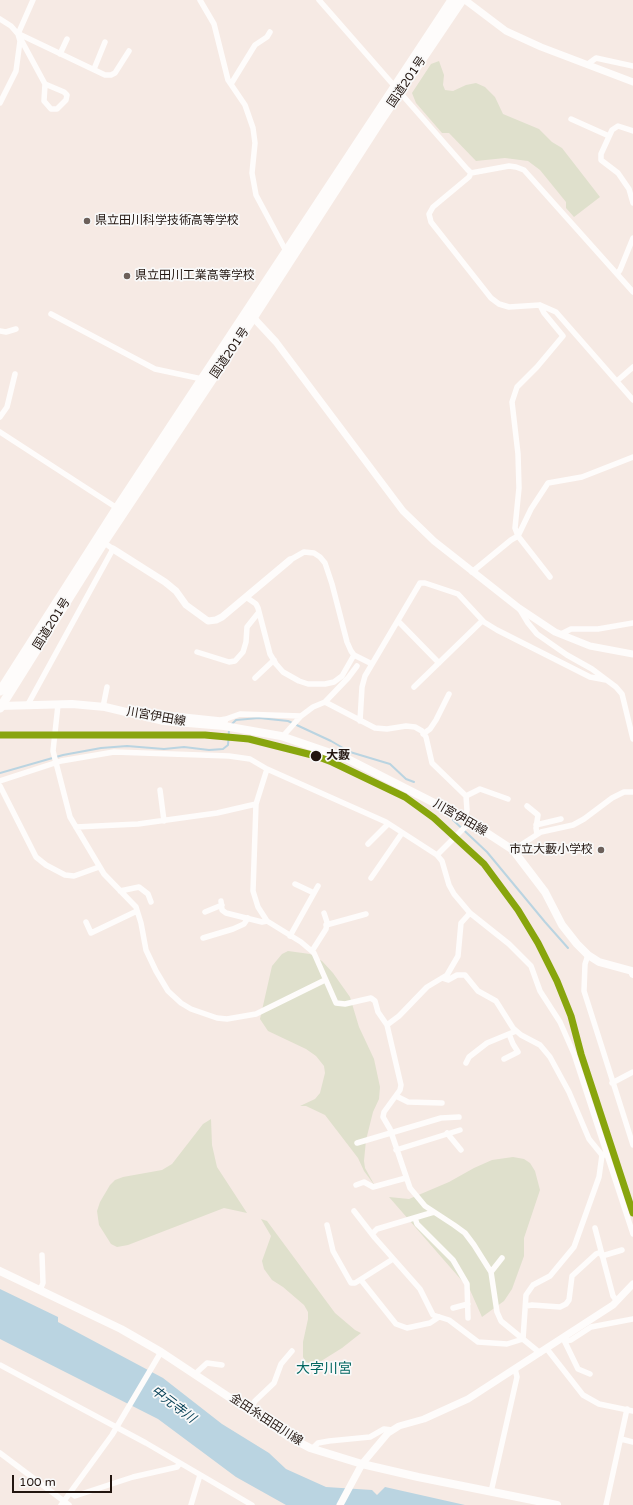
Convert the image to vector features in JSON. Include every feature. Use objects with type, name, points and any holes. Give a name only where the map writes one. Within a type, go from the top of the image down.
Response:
[{"type":"highway","name":"国道201号","points":[[101,540],[117,508],[452,0]]},
{"type":"highway","name":"国道201号","points":[[0,707],[14,677],[101,540],[253,318],[379,123],[462,0]]},
{"type":"highway","name":"国道201号","points":[[0,691],[14,677]]},
{"type":"main road","name":"川宮伊田線","points":[[0,707],[58,705],[103,707],[164,721],[225,723],[283,736],[348,759],[467,820],[512,850],[545,892],[562,925],[588,955],[599,962],[633,972]]},
{"type":"main road","name":"金田糸田田川線","points":[[0,1271],[121,1329],[161,1352],[288,1437],[312,1449],[361,1467],[557,1505]]},
{"type":"street","points":[[0,103],[16,71],[20,41],[18,34],[33,0]]},
{"type":"street","points":[[200,0],[214,24],[228,80],[245,105],[253,128],[255,143],[252,173],[256,195],[286,251]]},
{"type":"street","points":[[319,0],[471,173]]},
{"type":"street","points":[[465,0],[506,31],[541,47],[633,82]]},
{"type":"street","points":[[0,19],[11,26],[18,34],[45,84],[44,101],[52,110],[58,109],[66,100],[67,95],[64,92],[45,84]]},
{"type":"street","points":[[231,84],[255,46],[267,37],[270,32]]},
{"type":"street","points":[[18,34],[105,75],[111,75],[119,69],[129,51]]},
{"type":"street","points":[[60,54],[67,39]]},
{"type":"street","points":[[94,69],[105,42]]},
{"type":"street","points":[[588,64],[596,58],[633,66]]},
{"type":"street","points":[[571,119],[609,136]]},
{"type":"street","points":[[633,131],[618,126],[612,130],[601,154],[600,160],[618,174],[629,189],[633,203]]},
{"type":"street","points":[[633,292],[524,170],[509,166],[471,173],[469,177],[433,207],[429,214],[431,222],[495,301],[509,307],[540,305],[556,312],[633,400]]},
{"type":"street","points":[[617,274],[633,238]]},
{"type":"street","points":[[540,305],[544,313],[563,336],[517,388],[512,402],[518,454],[519,488],[515,528],[518,536],[550,577]]},
{"type":"street","points":[[247,311],[276,342],[403,512],[434,541],[519,608],[561,634],[590,646],[633,654]]},
{"type":"street","points":[[51,314],[155,369],[202,379]]},
{"type":"street","points":[[0,331],[6,332],[16,329]]},
{"type":"street","points":[[617,381],[633,367]]},
{"type":"street","points":[[0,417],[7,407],[15,374]]},
{"type":"street","points":[[0,432],[117,508]]},
{"type":"street","points":[[472,572],[518,536],[531,509],[548,483],[582,477],[633,457]]},
{"type":"street","points":[[101,540],[165,582],[176,591],[186,605],[208,621],[216,620],[222,617],[290,560],[304,552],[314,553],[325,563],[346,642],[354,656],[372,664]]},
{"type":"street","points":[[27,706],[113,549]]},
{"type":"street","points":[[360,720],[362,687],[365,676],[420,584],[425,583],[458,594],[482,621],[590,677],[606,680]]},
{"type":"street","points":[[246,597],[256,604],[270,654],[283,672],[299,681],[308,684],[325,684],[334,682],[342,676],[354,656]]},
{"type":"street","points":[[519,608],[537,634],[606,680],[622,694],[633,739]]},
{"type":"street","points":[[197,652],[229,662],[235,661],[243,652],[246,642],[247,627],[259,612]]},
{"type":"street","points":[[398,621],[439,663]]},
{"type":"street","points":[[414,687],[482,621]]},
{"type":"street","points":[[561,634],[571,629],[598,629],[633,622]]},
{"type":"street","points":[[256,678],[274,660]]},
{"type":"street","points":[[283,736],[301,716],[313,707],[325,702],[348,678],[357,666]]},
{"type":"street","points":[[103,707],[107,687]]},
{"type":"street","points":[[423,734],[436,720],[449,694]]},
{"type":"street","points":[[325,702],[375,728],[382,729],[406,726],[414,727],[423,734],[432,763],[466,796],[467,820],[437,854]]},
{"type":"street","points":[[58,705],[53,751],[70,817],[99,867],[111,884],[131,901],[137,911],[146,950],[168,991],[181,1003],[206,1015],[227,1019],[256,1014],[325,980]]},
{"type":"street","points":[[225,723],[240,714],[253,713],[301,716]]},
{"type":"street","points":[[0,781],[55,763],[125,751],[151,754],[229,756],[250,759],[267,769],[388,824],[437,854],[442,861],[449,885],[470,913],[509,944],[532,966],[540,991],[560,1022],[573,1050],[605,1155],[633,1234]]},
{"type":"street","points":[[267,769],[256,804],[253,891],[258,907],[266,921],[312,951],[336,1003],[345,1004],[371,998],[375,1001],[378,1012],[387,1025],[401,1085],[400,1090],[384,1112],[383,1117],[391,1132],[410,1188],[418,1200],[464,1233],[486,1262],[491,1272],[497,1312],[501,1321],[540,1353]]},
{"type":"street","points":[[0,786],[36,856],[46,865],[65,875],[74,876],[99,867]]},
{"type":"street","points":[[466,796],[480,789],[508,799]]},
{"type":"street","points":[[160,790],[164,821]]},
{"type":"street","points":[[512,850],[537,834],[573,825],[599,810],[612,798],[624,792],[633,792]]},
{"type":"street","points":[[76,828],[164,821],[217,813],[256,804]]},
{"type":"street","points":[[527,806],[537,813],[537,834]]},
{"type":"street","points":[[536,825],[561,819]]},
{"type":"street","points":[[368,844],[388,824]]},
{"type":"street","points":[[371,878],[402,832]]},
{"type":"street","points":[[295,884],[314,893]]},
{"type":"street","points":[[290,936],[318,886]]},
{"type":"street","points":[[120,891],[139,887],[148,894],[151,902]]},
{"type":"street","points":[[205,912],[221,903],[222,910],[226,913],[262,922],[266,921]]},
{"type":"street","points":[[86,922],[91,933],[137,911]]},
{"type":"street","points":[[312,951],[326,925],[324,913]]},
{"type":"street","points":[[387,1025],[399,1016],[418,994],[442,978],[456,961],[461,923],[470,913]]},
{"type":"street","points":[[326,925],[366,914]]},
{"type":"street","points":[[203,938],[233,929],[244,924],[248,918]]},
{"type":"street","points":[[588,955],[584,964],[584,991],[612,1083],[633,1145]]},
{"type":"street","points":[[442,978],[448,980],[457,975],[465,975],[478,991],[496,1001],[516,1031],[540,1045],[550,1057],[580,1115],[589,1139],[605,1155]]},
{"type":"street","points":[[466,1063],[469,1056],[487,1043],[516,1031]]},
{"type":"street","points":[[504,1059],[518,1052],[509,1034]]},
{"type":"street","points":[[612,1083],[633,1072]]},
{"type":"street","points":[[396,1096],[408,1102],[442,1103]]},
{"type":"street","points":[[357,1143],[442,1118],[459,1117]]},
{"type":"street","points":[[396,1150],[460,1130]]},
{"type":"street","points":[[447,1133],[461,1150]]},
{"type":"street","points":[[523,1339],[526,1295],[530,1289],[550,1276],[574,1247],[599,1177],[605,1155]]},
{"type":"street","points":[[356,1185],[364,1182],[373,1187],[406,1178]]},
{"type":"street","points":[[354,1210],[372,1234],[420,1289],[433,1315],[449,1320],[478,1342],[507,1344],[523,1339]]},
{"type":"street","points":[[372,1234],[377,1229],[434,1212]]},
{"type":"street","points":[[415,1218],[417,1224],[453,1260],[467,1284],[468,1318]]},
{"type":"street","points":[[327,1225],[333,1251],[351,1283],[361,1280],[393,1259]]},
{"type":"street","points":[[594,1228],[613,1296],[617,1301]]},
{"type":"street","points":[[526,1306],[532,1304],[560,1307],[566,1304],[569,1300],[572,1276],[596,1254],[622,1250]]},
{"type":"street","points":[[40,1290],[43,1283],[42,1255]]},
{"type":"street","points":[[491,1272],[502,1258]]},
{"type":"street","points":[[361,1280],[396,1324],[407,1328],[430,1323],[439,1317]]},
{"type":"street","points":[[340,1505],[361,1467],[382,1440],[392,1430],[424,1419],[468,1399],[547,1348],[564,1340],[617,1301],[633,1284]]},
{"type":"street","points":[[453,1308],[468,1304]]},
{"type":"street","points":[[564,1340],[571,1340],[591,1327],[633,1319]]},
{"type":"street","points":[[564,1340],[578,1369],[590,1374]]},
{"type":"street","points":[[547,1348],[583,1395],[598,1404],[630,1410],[621,1439],[606,1505]]},
{"type":"street","points":[[249,1411],[255,1401],[274,1383],[282,1364],[292,1351]]},
{"type":"street","points":[[0,1453],[65,1504],[117,1425],[161,1352]]},
{"type":"street","points":[[194,1374],[207,1364],[222,1365]]},
{"type":"street","points":[[0,1365],[117,1425],[252,1505]]},
{"type":"street","points":[[491,1492],[517,1377],[515,1369]]},
{"type":"street","points":[[312,1449],[318,1443],[370,1437],[384,1429],[392,1430]]},
{"type":"street","points":[[621,1439],[633,1442]]},
{"type":"street","points":[[71,1494],[75,1496],[133,1477],[177,1467],[180,1463]]},
{"type":"street","points":[[191,1505],[200,1475]]},
{"type":"green space","points":[[439,61],[444,75],[443,85],[445,90],[453,91],[466,85],[476,83],[485,87],[495,97],[503,114],[539,129],[552,142],[562,148],[600,197],[574,217],[566,208],[566,202],[540,170],[528,161],[505,158],[476,161],[449,133],[442,133],[416,103],[412,93],[431,64]]},
{"type":"green space","points":[[288,951],[310,954],[322,961],[333,973],[350,997],[359,1027],[374,1059],[380,1087],[379,1099],[373,1112],[366,1140],[364,1161],[365,1168],[375,1186],[364,1171],[358,1158],[325,1115],[306,1106],[300,1106],[315,1099],[320,1093],[325,1073],[324,1066],[316,1056],[306,1049],[268,1031],[260,1019],[272,966],[282,954]]},
{"type":"green space","points":[[211,1119],[212,1145],[217,1167],[247,1213],[224,1208],[128,1245],[117,1247],[111,1244],[99,1225],[97,1211],[100,1202],[110,1185],[115,1180],[123,1177],[162,1170],[172,1164],[203,1124]]},
{"type":"green space","points":[[513,1157],[524,1159],[530,1163],[535,1171],[540,1190],[524,1238],[524,1256],[512,1289],[504,1301],[482,1317],[470,1290],[389,1197],[409,1199],[449,1182],[492,1160]]},
{"type":"green space","points":[[261,1219],[267,1221],[335,1313],[355,1330],[361,1333],[342,1348],[318,1363],[312,1364],[306,1362],[303,1357],[303,1342],[308,1319],[308,1312],[304,1305],[283,1287],[272,1280],[264,1269],[262,1261],[271,1236]]},
{"type":"water","name":"中元寺川","points":[[0,1289],[58,1317],[58,1322],[163,1378],[222,1424],[269,1453],[286,1469],[326,1487],[372,1490],[377,1495],[385,1487],[465,1505],[286,1505],[236,1477],[158,1419],[0,1339]]},
{"type":"waterway","points":[[230,726],[236,720],[259,718],[288,721],[331,741],[350,752],[390,764],[406,779],[414,782]]},
{"type":"waterway","points":[[0,773],[63,755],[101,748],[127,746],[164,749],[184,747],[209,750],[223,749],[228,745],[229,730]]},
{"type":"waterway","points":[[453,820],[487,852],[568,948]]},
{"type":"transit line","points":[[0,735],[205,735],[249,739],[316,756],[332,762],[405,797],[434,818],[484,864],[518,910],[538,943],[557,981],[571,1016],[581,1054],[633,1213]]},
{"type":"place","name":"県立田川科学技術高等学校","points":[[87,221]]},
{"type":"place","name":"県立田川工業高等学校","points":[[127,276]]},
{"type":"place","name":"大藪","points":[[316,756]]},
{"type":"place","name":"市立大藪小学校","points":[[601,850]]},
{"type":"district","name":"大字川宮","points":[[324,1369]]}]
